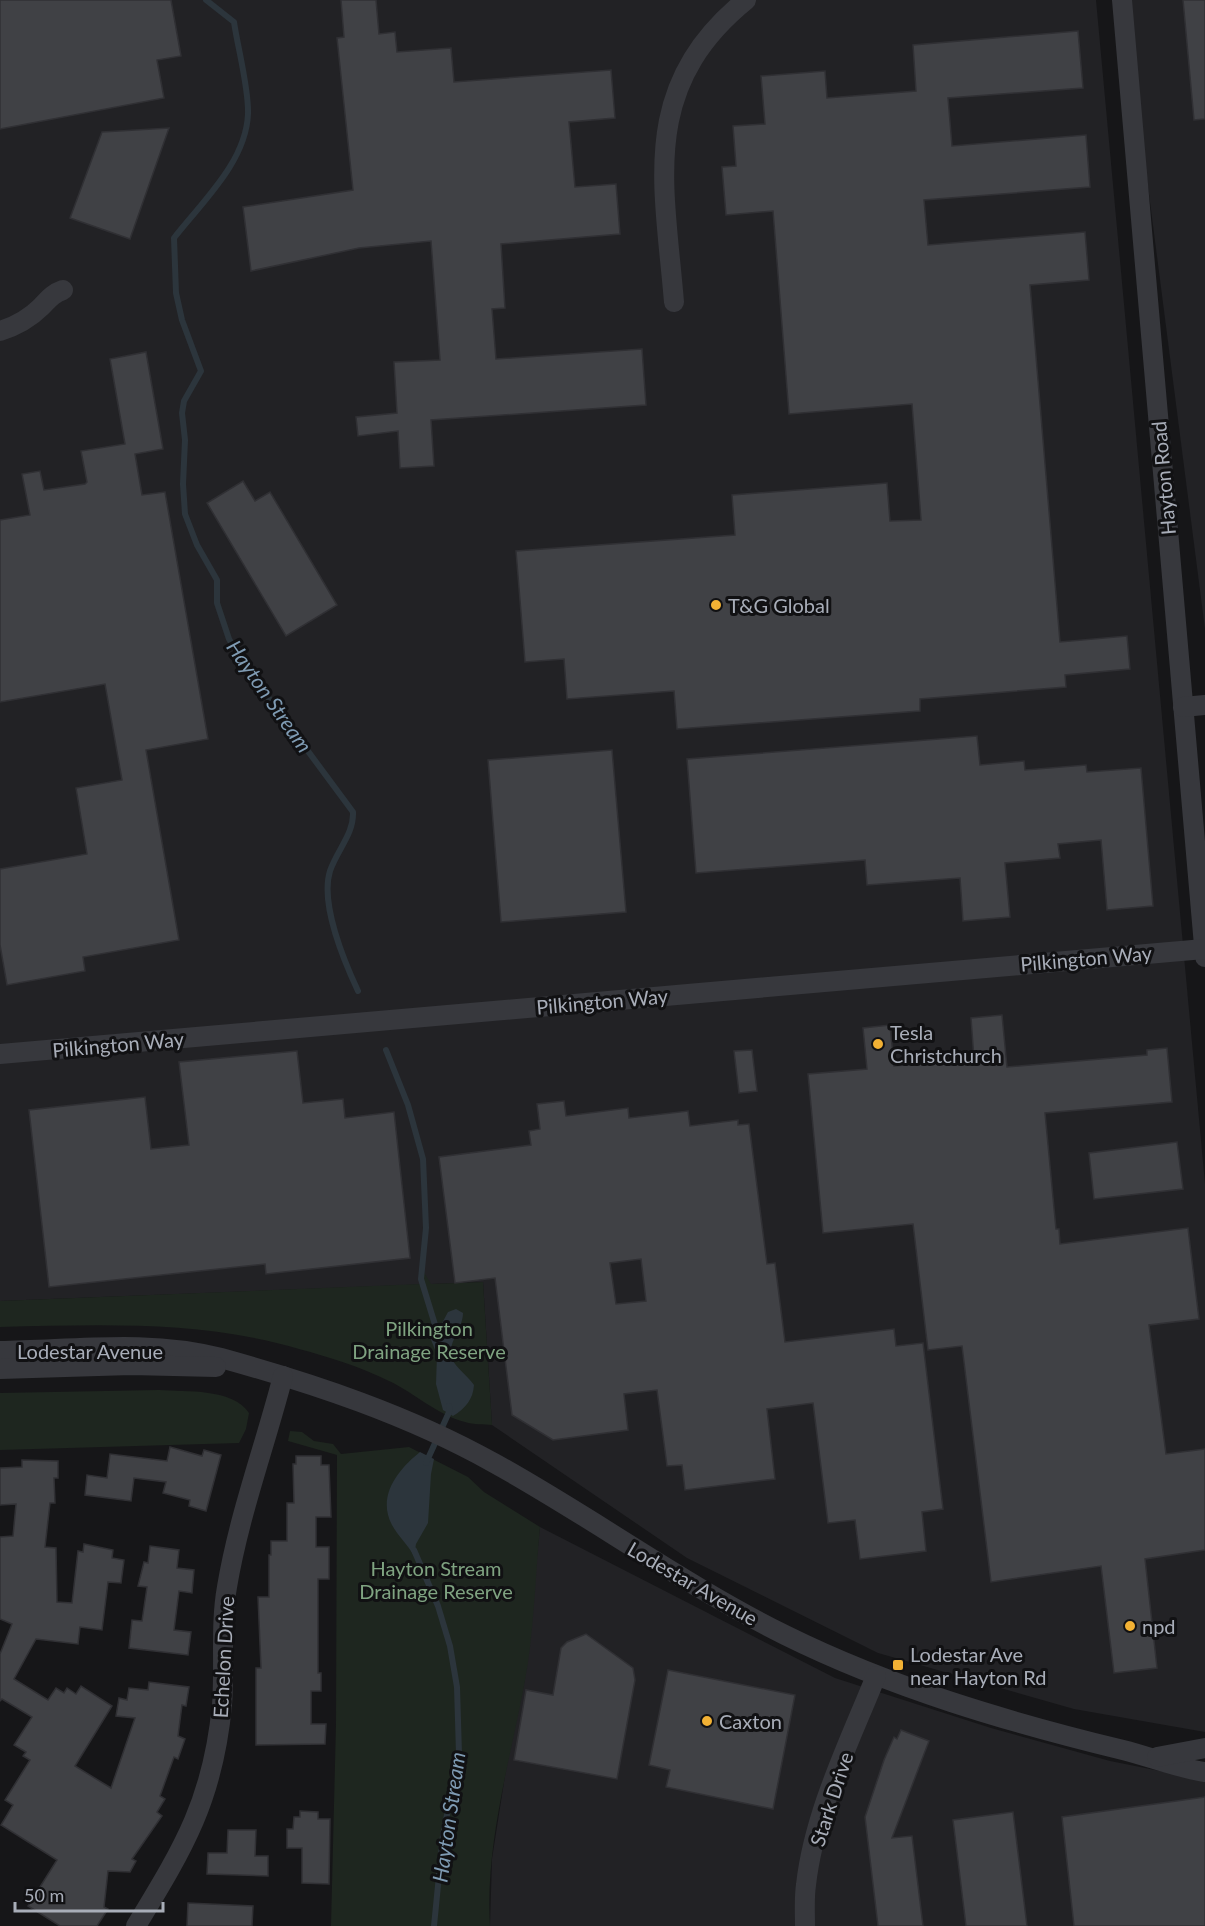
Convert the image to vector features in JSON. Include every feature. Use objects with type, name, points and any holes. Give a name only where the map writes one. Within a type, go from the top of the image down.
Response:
[{"type":"street","points":[[674,302],[663,187],[662,161],[666,124],[680,85],[693,61],[722,22],[746,0]]},
{"type":"street","name":"Hayton Road","points":[[1122,0],[1204,953]]},
{"type":"street","points":[[0,331],[20,324],[40,308],[50,295],[63,290]]},
{"type":"street","points":[[1183,707],[1205,705]]},
{"type":"street","name":"Pilkington Way","points":[[0,1054],[1204,953]]},
{"type":"street","name":"Lodestar Avenue","points":[[0,1351],[102,1347],[154,1349],[220,1358],[331,1391],[420,1426],[456,1443],[534,1486],[739,1611],[785,1635],[876,1676],[1036,1728],[1205,1772]]},
{"type":"street","name":"Lodestar Avenue","points":[[0,1369],[131,1365],[249,1368]]},
{"type":"street","name":"Echelon Drive","points":[[136,1926],[191,1833],[213,1768],[222,1702],[226,1589],[240,1527],[282,1376]]},
{"type":"street","name":"Stark Drive","points":[[805,1926],[806,1884],[817,1833],[827,1799],[876,1676]]},
{"type":"street","name":"Lodestar Avenue","points":[[1155,1758],[1205,1748]]},
{"type":"shaded area","points":[[0,0],[1096,0],[1205,1184],[1205,1732],[1074,1709],[878,1653],[687,1558],[492,1425],[483,1282],[0,1301]]},
{"type":"shaded area","points":[[1124,0],[1205,0],[1205,629]]},
{"type":"shaded area","points":[[456,1309],[463,1313],[451,1348],[452,1359],[474,1385],[468,1403],[453,1416],[443,1410],[436,1384],[437,1355],[430,1337],[435,1322],[440,1327],[448,1312]]},
{"type":"shaded area","points":[[420,1452],[434,1459],[428,1523],[416,1544],[414,1556],[392,1525],[387,1503],[392,1483]]},
{"type":"shaded area","points":[[540,1527],[835,1678],[991,1728],[1110,1761],[1205,1780],[1205,1926],[490,1926],[492,1859],[507,1763],[524,1684]]},
{"type":"green space","name":"Pilkington Drainage Reserve","points":[[422,1269],[431,1284],[483,1282],[492,1425],[472,1424],[455,1419],[399,1386],[356,1367],[322,1355],[262,1340],[225,1333],[151,1326],[0,1327],[0,1301],[421,1284]]},
{"type":"green space","points":[[159,1390],[221,1395],[242,1405],[249,1413],[246,1429],[239,1443],[0,1450],[0,1393]]},
{"type":"green space","name":"Hayton Stream Drainage Reserve","points":[[290,1431],[302,1432],[314,1441],[333,1444],[341,1454],[409,1447],[468,1477],[484,1492],[540,1527],[527,1667],[499,1806],[491,1866],[490,1926],[331,1926],[336,1724],[337,1455],[288,1441]]},
{"type":"building","points":[[0,0],[171,0],[181,56],[157,60],[164,98],[0,129]]},
{"type":"building","points":[[341,0],[376,0],[379,34],[395,32],[397,52],[451,48],[454,82],[611,70],[615,118],[569,122],[575,187],[616,184],[620,234],[501,244],[505,308],[492,309],[496,359],[642,349],[646,405],[431,420],[434,466],[400,468],[398,431],[358,436],[356,417],[397,413],[394,362],[440,360],[431,241],[359,248],[251,271],[243,207],[353,190],[337,38],[344,37]]},
{"type":"building","points":[[1183,0],[1205,0],[1205,119],[1194,120]]},
{"type":"building","points":[[1078,31],[1083,88],[948,98],[952,146],[1086,135],[1090,187],[924,200],[928,245],[1085,232],[1089,280],[1030,285],[1060,642],[1127,636],[1130,669],[1065,675],[1066,687],[920,699],[920,711],[677,729],[674,691],[567,699],[564,659],[525,662],[516,551],[735,535],[732,495],[887,483],[890,521],[921,520],[912,404],[789,414],[773,211],[726,215],[722,167],[736,166],[733,126],[765,124],[761,76],[825,71],[827,98],[916,91],[913,45]]},
{"type":"building","points":[[169,128],[130,239],[70,218],[102,132]]},
{"type":"building","points":[[146,352],[163,449],[135,454],[142,495],[165,492],[208,739],[146,750],[179,940],[83,957],[85,971],[7,985],[0,945],[0,869],[87,854],[76,788],[122,780],[105,684],[0,702],[0,520],[30,515],[22,474],[40,471],[44,490],[85,484],[87,482],[81,451],[125,444],[110,359]]},
{"type":"building","points":[[243,481],[255,501],[270,492],[337,605],[286,636],[207,503]]},
{"type":"building","points":[[977,736],[980,765],[1024,761],[1025,770],[1086,765],[1087,772],[1141,768],[1153,906],[1107,910],[1101,840],[1058,844],[1060,858],[1005,863],[1010,917],[963,921],[960,878],[867,885],[865,860],[696,873],[687,759]]},
{"type":"building","points":[[612,750],[626,912],[501,922],[488,760]]},
{"type":"building","points":[[1002,1015],[1007,1067],[1147,1055],[1147,1050],[1167,1048],[1172,1102],[1045,1113],[1056,1229],[1059,1229],[1060,1244],[1188,1228],[1199,1319],[1149,1325],[1166,1454],[1205,1449],[1205,1550],[1145,1559],[1157,1668],[1114,1673],[1101,1566],[991,1582],[962,1346],[928,1350],[913,1224],[823,1233],[808,1074],[867,1069],[863,1028],[890,1025],[894,1066],[974,1059],[971,1018]]},
{"type":"building","points":[[752,1050],[757,1091],[739,1093],[734,1051]]},
{"type":"building","points":[[297,1051],[303,1103],[343,1099],[345,1118],[394,1112],[410,1258],[266,1274],[265,1264],[49,1287],[29,1110],[145,1097],[151,1149],[189,1145],[179,1062]]},
{"type":"building","points":[[564,1101],[566,1116],[628,1108],[629,1118],[688,1111],[690,1126],[738,1120],[738,1125],[749,1124],[767,1264],[775,1263],[785,1342],[894,1329],[896,1346],[923,1343],[943,1509],[922,1512],[926,1551],[860,1559],[855,1520],[828,1523],[813,1403],[767,1409],[775,1479],[685,1490],[682,1465],[667,1466],[657,1390],[624,1394],[628,1430],[553,1440],[512,1415],[495,1278],[455,1283],[439,1157],[531,1145],[529,1131],[540,1129],[537,1104]],"holes":[[[641,1259],[646,1301],[616,1304],[610,1263]]]},
{"type":"building","points":[[1177,1142],[1183,1189],[1094,1199],[1089,1153]]},
{"type":"building","points":[[170,1447],[202,1456],[204,1450],[221,1455],[206,1511],[189,1506],[190,1500],[163,1493],[166,1482],[134,1478],[131,1501],[85,1495],[87,1475],[107,1478],[110,1454],[167,1461]]},
{"type":"building","points":[[296,1456],[321,1456],[321,1465],[329,1465],[331,1517],[316,1517],[316,1547],[329,1547],[329,1579],[318,1579],[318,1673],[321,1673],[321,1691],[311,1691],[311,1724],[326,1724],[325,1744],[256,1745],[256,1668],[261,1668],[258,1597],[269,1597],[271,1541],[287,1541],[287,1503],[294,1503],[293,1464],[296,1464]]},
{"type":"building","points":[[22,1460],[58,1461],[58,1478],[54,1478],[55,1503],[50,1503],[45,1547],[56,1548],[57,1602],[72,1603],[78,1551],[83,1552],[84,1544],[113,1550],[112,1558],[124,1560],[121,1583],[108,1582],[102,1630],[80,1627],[78,1644],[36,1639],[14,1679],[48,1700],[56,1688],[64,1693],[67,1688],[76,1694],[81,1686],[112,1706],[75,1766],[111,1788],[135,1718],[116,1716],[119,1698],[127,1700],[129,1688],[148,1690],[149,1682],[189,1687],[186,1706],[182,1705],[178,1736],[185,1739],[178,1759],[174,1757],[160,1796],[165,1799],[157,1812],[162,1816],[132,1859],[136,1861],[130,1872],[108,1871],[104,1907],[108,1909],[97,1926],[60,1926],[28,1906],[57,1860],[1,1825],[13,1805],[5,1800],[30,1760],[23,1756],[26,1752],[14,1745],[32,1717],[2,1699],[0,1701],[0,1654],[12,1624],[0,1619],[0,1537],[13,1536],[16,1504],[0,1505],[0,1468],[22,1467]]},
{"type":"building","points":[[150,1546],[179,1550],[177,1568],[194,1570],[192,1593],[179,1591],[174,1630],[191,1632],[188,1655],[129,1648],[132,1620],[142,1621],[147,1587],[138,1586],[144,1562],[148,1563]]},
{"type":"building","points":[[586,1634],[633,1668],[635,1680],[617,1779],[514,1760],[526,1690],[553,1695],[561,1648],[567,1642]]},
{"type":"building","points":[[668,1670],[795,1695],[773,1809],[666,1787],[670,1770],[649,1765]]},
{"type":"building","points":[[901,1730],[929,1741],[892,1838],[912,1836],[923,1926],[878,1926],[865,1817],[884,1760],[894,1737],[897,1739]]},
{"type":"building","points":[[1205,1797],[1205,1926],[1074,1926],[1062,1817]]},
{"type":"building","points":[[300,1811],[318,1812],[318,1819],[330,1819],[329,1884],[302,1883],[302,1848],[287,1848],[287,1829],[293,1829],[294,1817],[300,1817]]},
{"type":"building","points":[[1013,1812],[1027,1926],[966,1926],[953,1820]]},
{"type":"building","points":[[228,1830],[256,1830],[255,1856],[268,1856],[268,1876],[207,1874],[208,1853],[227,1853]]},
{"type":"building","points":[[188,1903],[253,1906],[252,1926],[187,1926]]},
{"type":"waterway","name":"Hayton Stream","points":[[206,0],[234,22],[245,81],[248,114],[240,149],[231,165],[174,238],[176,293],[182,320],[201,371],[184,401],[182,413],[185,440],[183,484],[185,514],[197,545],[217,580],[217,603],[229,639],[245,666],[353,812],[351,828],[330,871],[328,899],[335,932],[358,991]]},
{"type":"waterway","name":"Hayton Stream","points":[[386,1050],[408,1105],[423,1159],[426,1228],[421,1279],[436,1328]]},
{"type":"waterway","name":"Hayton Stream","points":[[426,1463],[450,1410],[449,1406]]},
{"type":"waterway","name":"Hayton Stream","points":[[414,1550],[438,1606],[450,1646],[457,1687],[459,1754],[443,1835],[434,1926]]},
{"type":"place","name":"T&G Global","points":[[716,605]]},
{"type":"place","name":"Tesla Christchurch","points":[[878,1044]]},
{"type":"place","name":"npd","points":[[1130,1626]]},
{"type":"place","name":"Lodestar Ave near Hayton Rd","points":[[898,1665]]},
{"type":"place","name":"Caxton","points":[[707,1721]]}]
